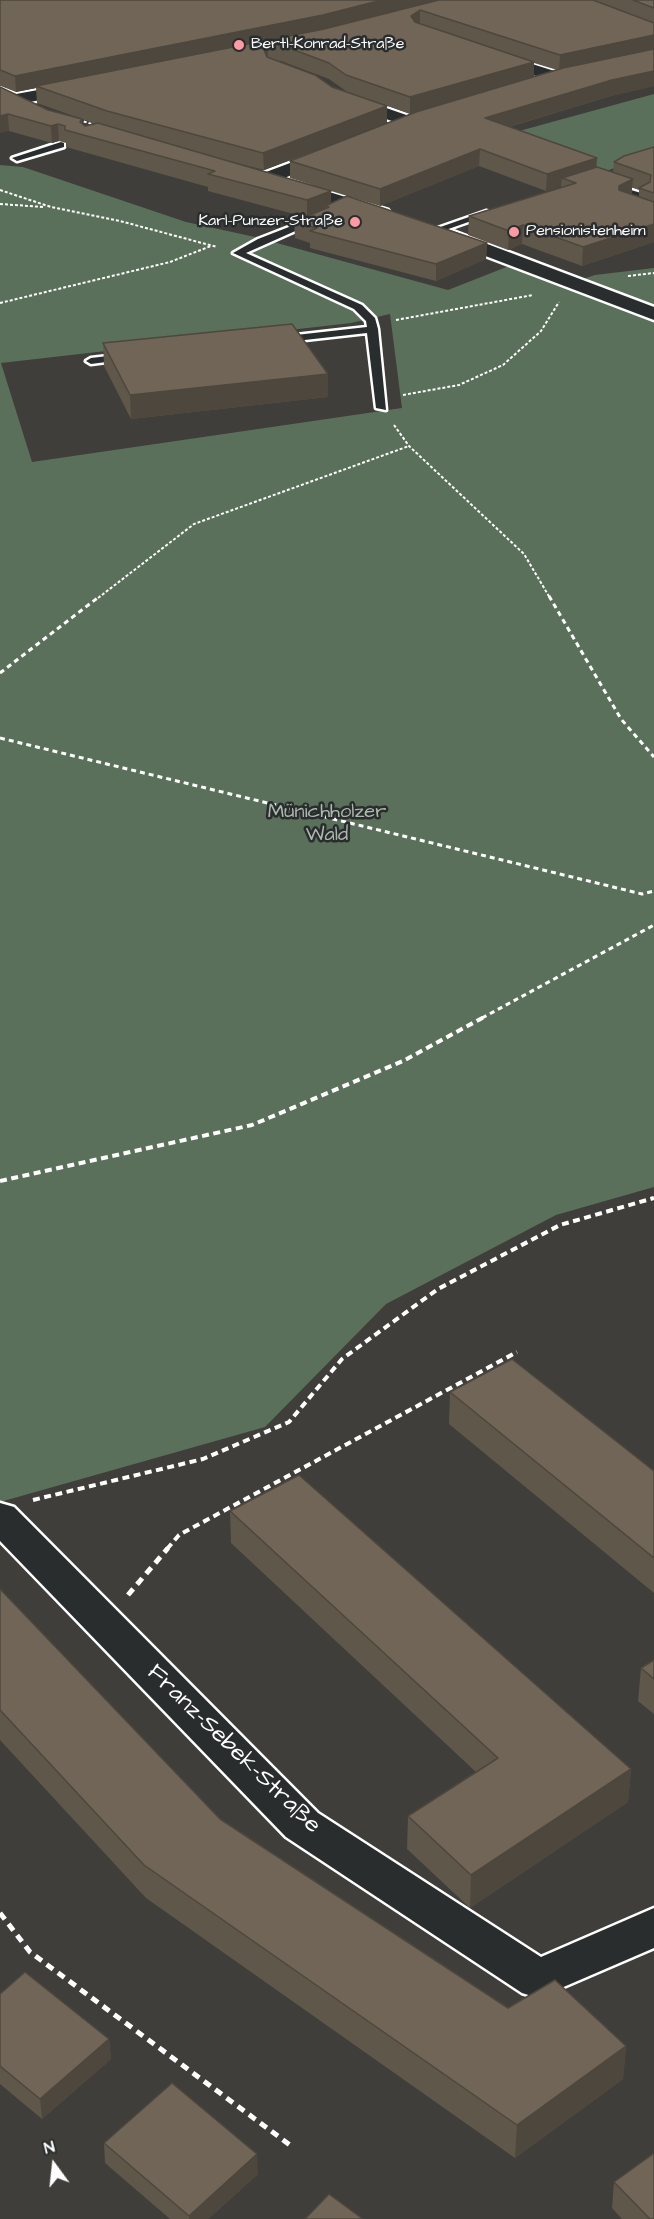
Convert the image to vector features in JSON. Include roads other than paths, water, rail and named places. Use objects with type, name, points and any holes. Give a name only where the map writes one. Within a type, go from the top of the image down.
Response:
[{"type":"street","points":[[473,50],[558,78]]},
{"type":"street","points":[[524,88],[579,74]]},
{"type":"street","points":[[7,97],[98,84]]},
{"type":"street","points":[[330,91],[339,97],[415,120],[387,131]]},
{"type":"street","points":[[7,97],[39,113]]},
{"type":"street","points":[[265,179],[342,148]]},
{"type":"street","points":[[243,173],[265,179],[337,211],[407,222],[434,231],[572,287],[654,314]]},
{"type":"street","name":"Franz-Sebek-Straße","points":[[11,1510],[105,1623],[302,1825],[538,1979],[654,1927]]},
{"type":"lane","points":[[16,158],[61,145]]},
{"type":"lane","points":[[605,177],[616,174]]},
{"type":"lane","points":[[595,180],[645,197],[624,207],[654,217]]},
{"type":"lane","points":[[434,231],[499,210]]},
{"type":"lane","points":[[337,211],[261,241],[238,253],[358,307],[373,327],[382,408]]},
{"type":"lane","points":[[267,341],[373,327]]},
{"type":"lane","points":[[91,361],[138,355]]},
{"type":"place","name":"Bertl-Konrad-Straße","points":[[239,45]]},
{"type":"place","name":"Karl-Punzer-Straße","points":[[355,222]]},
{"type":"place","name":"Pensionistenheim","points":[[514,232]]},
{"type":"park label","name":"Münichholzer Wald","points":[[327,824]]}]
